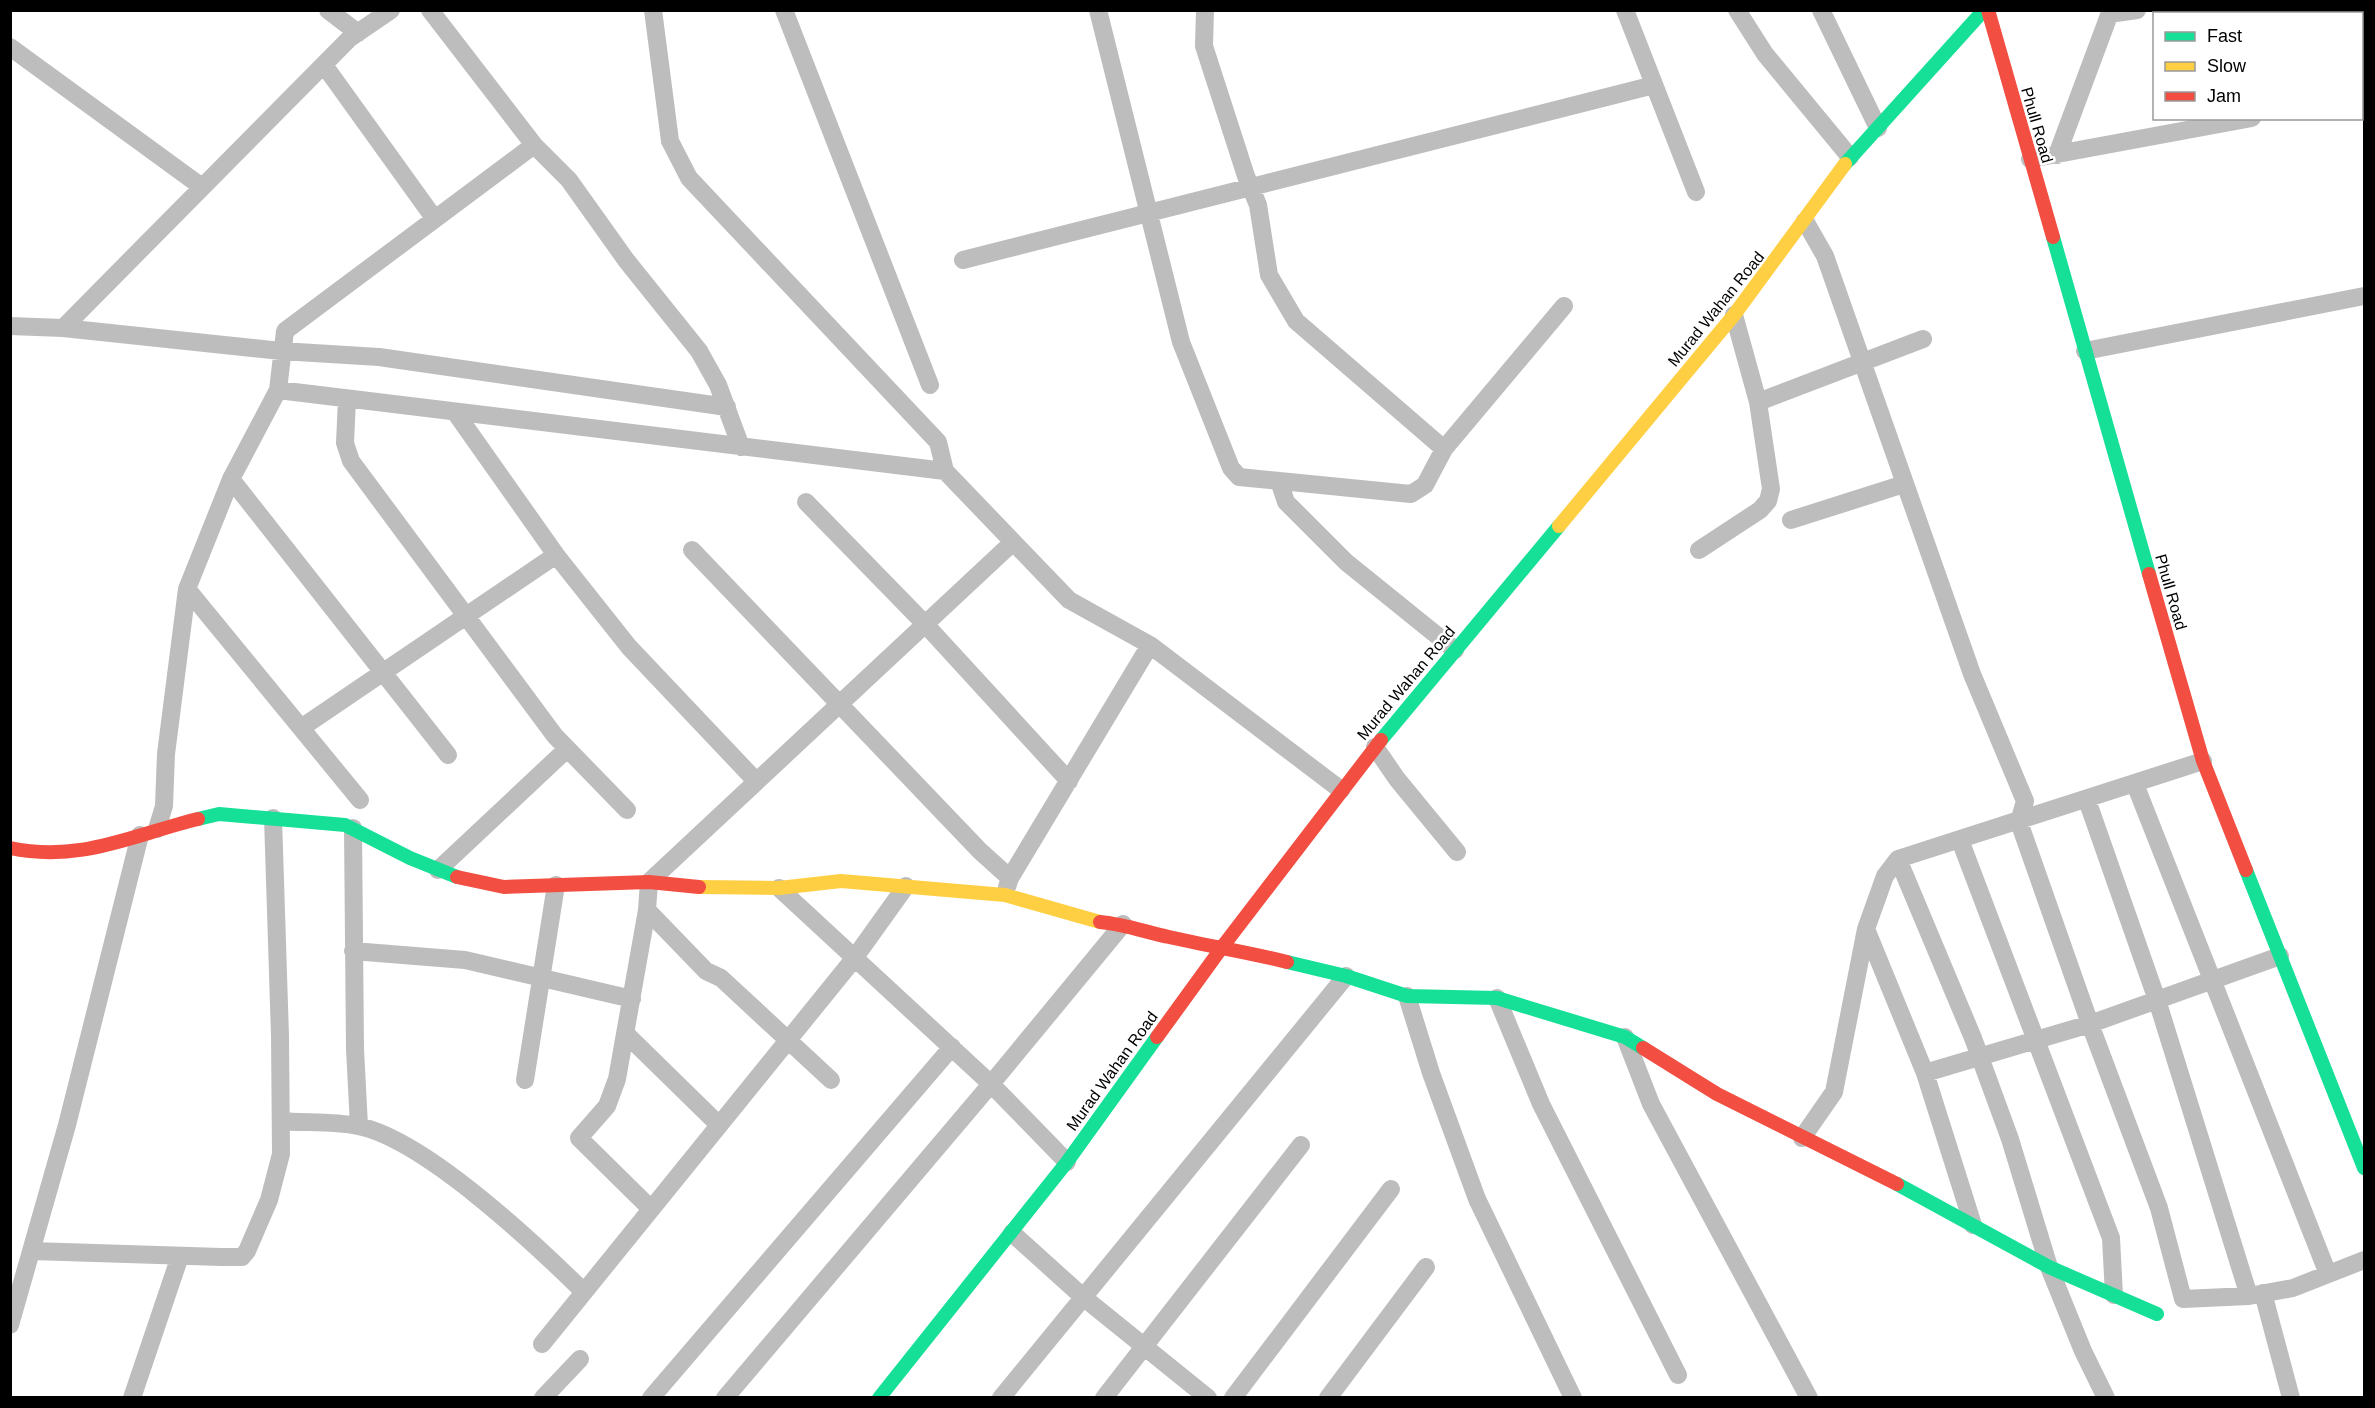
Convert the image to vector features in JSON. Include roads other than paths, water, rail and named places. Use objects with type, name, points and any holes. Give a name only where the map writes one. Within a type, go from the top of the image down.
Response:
[{"type":"street","points":[[328,10],[358,33]]},
{"type":"street","points":[[63,328],[324,65],[358,33],[391,10]]},
{"type":"street","points":[[430,10],[534,145],[569,180],[626,260],[687,336],[718,385],[741,447]]},
{"type":"street","points":[[652,10],[670,141],[689,178],[938,442],[945,471],[1069,600],[1150,645],[1341,790]]},
{"type":"street","points":[[784,10],[930,385]]},
{"type":"street","points":[[1098,10],[1181,342],[1231,468],[1239,477],[1411,494],[1425,485],[1444,449],[1564,306]]},
{"type":"street","points":[[1204,10],[1204,46],[1258,205],[1266,239],[1269,276],[1296,321],[1444,449]]},
{"type":"street","points":[[1625,10],[1696,192]]},
{"type":"street","points":[[1737,10],[1765,54],[1850,157]]},
{"type":"street","points":[[1821,10],[1878,128]]},
{"type":"street","name":"Murad Wahan Road","points":[[879,1398],[1067,1162],[1223,946],[1375,747],[1734,315],[1850,157],[1986,10]]},
{"type":"street","name":"Phull Road","points":[[1986,10],[2203,762],[2364,1168]]},
{"type":"street","points":[[2057,156],[2110,12],[2138,10]]},
{"type":"street","points":[[10,47],[202,187]]},
{"type":"street","points":[[324,65],[434,218]]},
{"type":"street","points":[[963,260],[1654,85]]},
{"type":"street","points":[[2030,159],[2057,156],[2242,120]]},
{"type":"street","points":[[10,1324],[68,1125],[148,832],[164,806],[166,754],[187,589],[231,479],[278,390],[285,331],[534,145]]},
{"type":"street","points":[[1805,221],[1825,256],[1972,674],[2025,801],[2019,822],[2090,1024],[2159,1208],[2183,1299],[2256,1295],[2292,1288],[2364,1260]]},
{"type":"street","points":[[2085,351],[2364,296]]},
{"type":"street","points":[[1699,550],[1760,510],[1768,501],[1771,489],[1758,402],[1734,315]]},
{"type":"street","points":[[10,326],[63,328],[281,351],[379,357],[727,407]]},
{"type":"street","points":[[1758,402],[1923,339]]},
{"type":"street","points":[[278,390],[945,471]]},
{"type":"street","points":[[348,399],[345,443],[351,461],[464,616],[567,748],[627,810]]},
{"type":"street","points":[[455,412],[556,555],[629,647],[756,781]]},
{"type":"street","points":[[231,479],[384,670],[448,755]]},
{"type":"street","points":[[1279,481],[1286,502],[1346,562],[1455,650]]},
{"type":"street","points":[[1791,520],[1904,484]]},
{"type":"street","points":[[806,502],[925,624],[1068,781]]},
{"type":"street","points":[[651,1209],[579,1138],[607,1106],[617,1079],[650,882],[1013,542]]},
{"type":"street","points":[[692,550],[980,851],[1007,886]]},
{"type":"street","points":[[301,728],[556,555]]},
{"type":"street","points":[[187,589],[360,800]]},
{"type":"street","points":[[1007,886],[1150,645]]},
{"type":"street","points":[[1375,747],[1397,779],[1456,852]]},
{"type":"street","points":[[438,870],[567,748]]},
{"type":"street","points":[[1802,1138],[1834,1092],[1866,929],[1885,876],[1898,859],[2203,762]]},
{"type":"street","points":[[2135,784],[2328,1274]]},
{"type":"street","points":[[2087,800],[2291,1398]]},
{"type":"street","points":[[10,848],[38,854],[107,847],[148,832],[219,814],[345,825],[438,870],[464,880],[504,887],[650,882],[718,889],[779,888],[841,881],[906,886],[1007,886],[1094,921],[1122,924],[1169,937],[1223,946],[1346,976],[1407,996],[1497,998],[1625,1037],[1717,1094],[2049,1267],[2157,1314]]},
{"type":"street","points":[[32,1251],[242,1257],[247,1251],[269,1200],[281,1154],[273,818]]},
{"type":"street","points":[[352,828],[353,951],[359,1126]]},
{"type":"street","points":[[1960,840],[2111,1238],[2114,1295]]},
{"type":"street","points":[[1898,859],[1980,1057],[2010,1139],[2049,1267],[2083,1352],[2106,1398]]},
{"type":"street","points":[[525,1080],[556,885]]},
{"type":"street","points":[[542,1344],[853,960],[906,886]]},
{"type":"street","points":[[779,888],[853,960],[991,1084],[1067,1162]]},
{"type":"street","points":[[647,910],[706,970],[721,978],[831,1080]]},
{"type":"street","points":[[725,1398],[991,1084],[1122,924]]},
{"type":"street","points":[[1866,929],[1926,1073],[1973,1226]]},
{"type":"street","points":[[353,951],[465,960],[632,999]]},
{"type":"street","points":[[1926,1073],[2090,1024],[2280,956]]},
{"type":"street","points":[[1001,1398],[1346,976]]},
{"type":"street","points":[[1407,996],[1431,1073],[1477,1200],[1573,1398]]},
{"type":"street","points":[[1497,998],[1541,1104],[1678,1375]]},
{"type":"street","points":[[626,1034],[719,1125]]},
{"type":"street","points":[[1625,1037],[1651,1104],[1809,1398]]},
{"type":"street","points":[[651,1398],[952,1047]]},
{"type":"street","points":[[281,1121],[359,1126],[405,1145],[449,1175],[551,1260],[584,1292]]},
{"type":"street","points":[[1104,1398],[1147,1346],[1301,1145]]},
{"type":"street","points":[[1233,1398],[1391,1189]]},
{"type":"street","points":[[1012,1233],[1083,1297],[1147,1346],[1208,1398]]},
{"type":"street","points":[[132,1398],[180,1256]]},
{"type":"street","points":[[1328,1398],[1426,1267]]},
{"type":"street","points":[[543,1398],[580,1359]]}]
